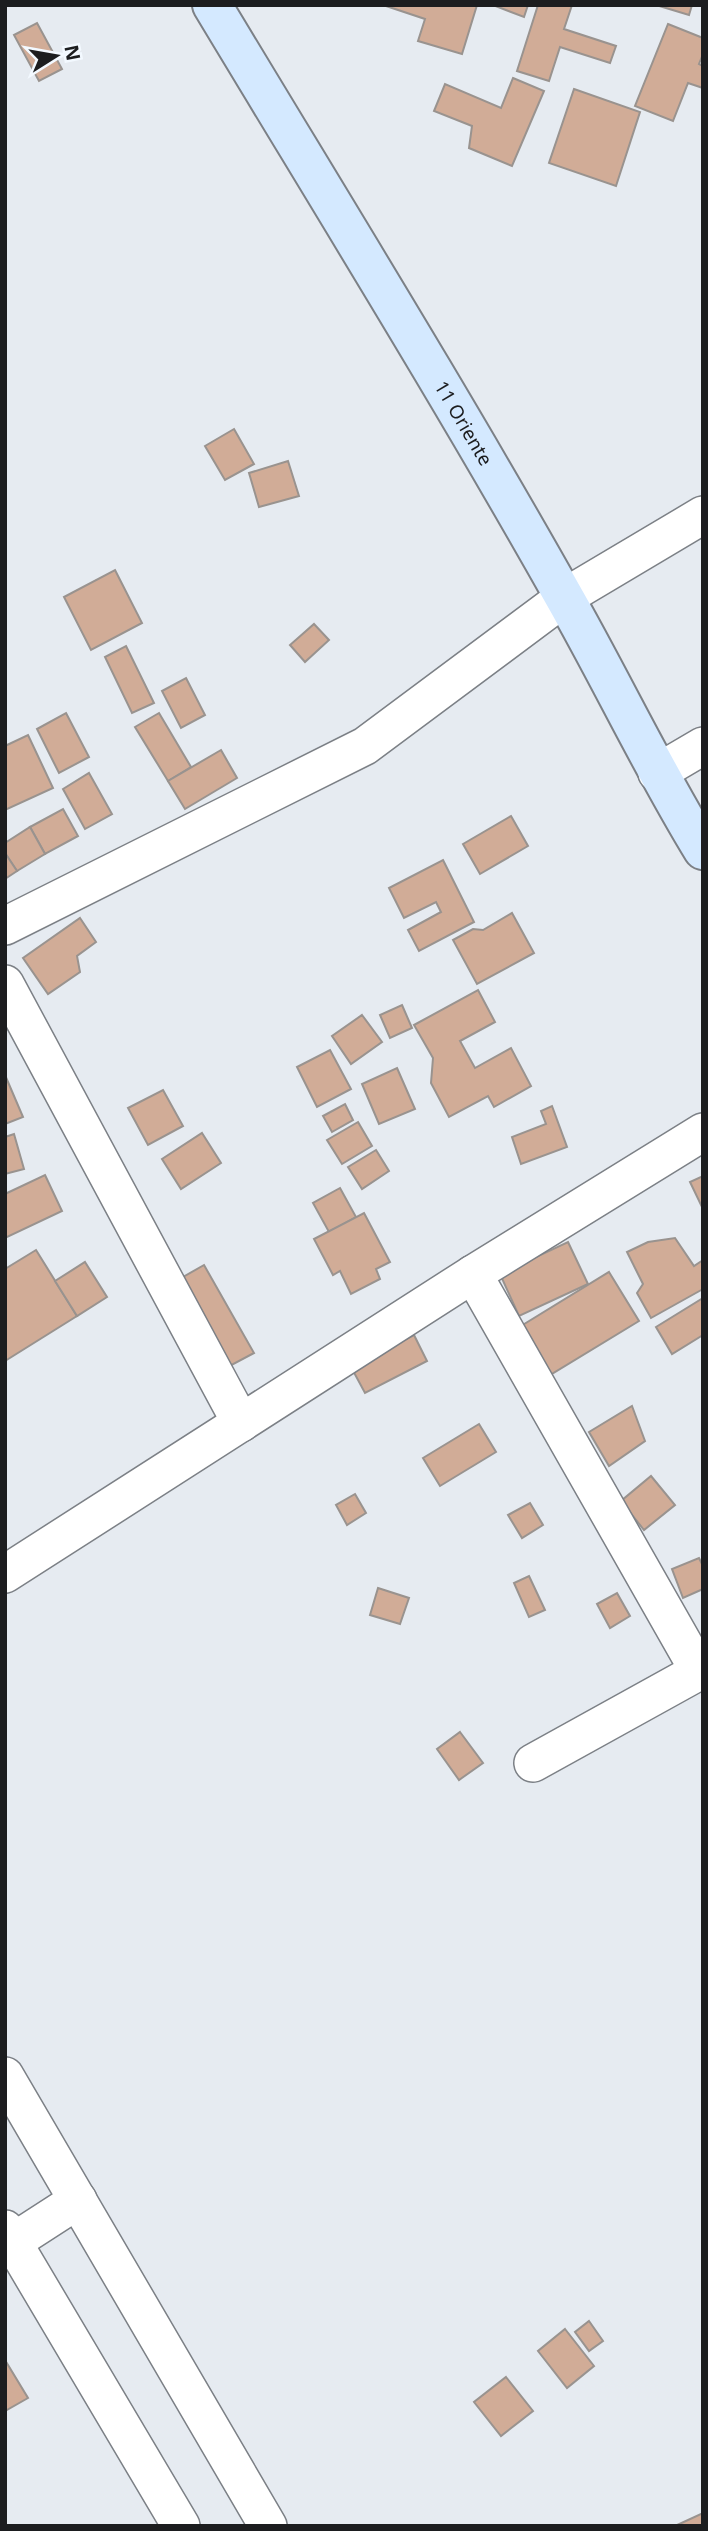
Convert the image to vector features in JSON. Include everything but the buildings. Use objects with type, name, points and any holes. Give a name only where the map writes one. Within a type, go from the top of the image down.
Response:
[{"type":"street","name":"11 Oriente","points":[[212,5],[565,597],[656,773],[703,850]]},
{"type":"street","points":[[5,926],[365,746],[565,597],[703,515]]},
{"type":"street","points":[[656,773],[703,746]]},
{"type":"street","points":[[5,984],[241,1423]]},
{"type":"street","points":[[5,1574],[473,1274],[703,1132]]},
{"type":"street","points":[[473,1274],[701,1670],[533,1763]]},
{"type":"street","points":[[5,2076],[268,2526]]},
{"type":"street","points":[[78,2200],[9,2236],[181,2526]]}]
